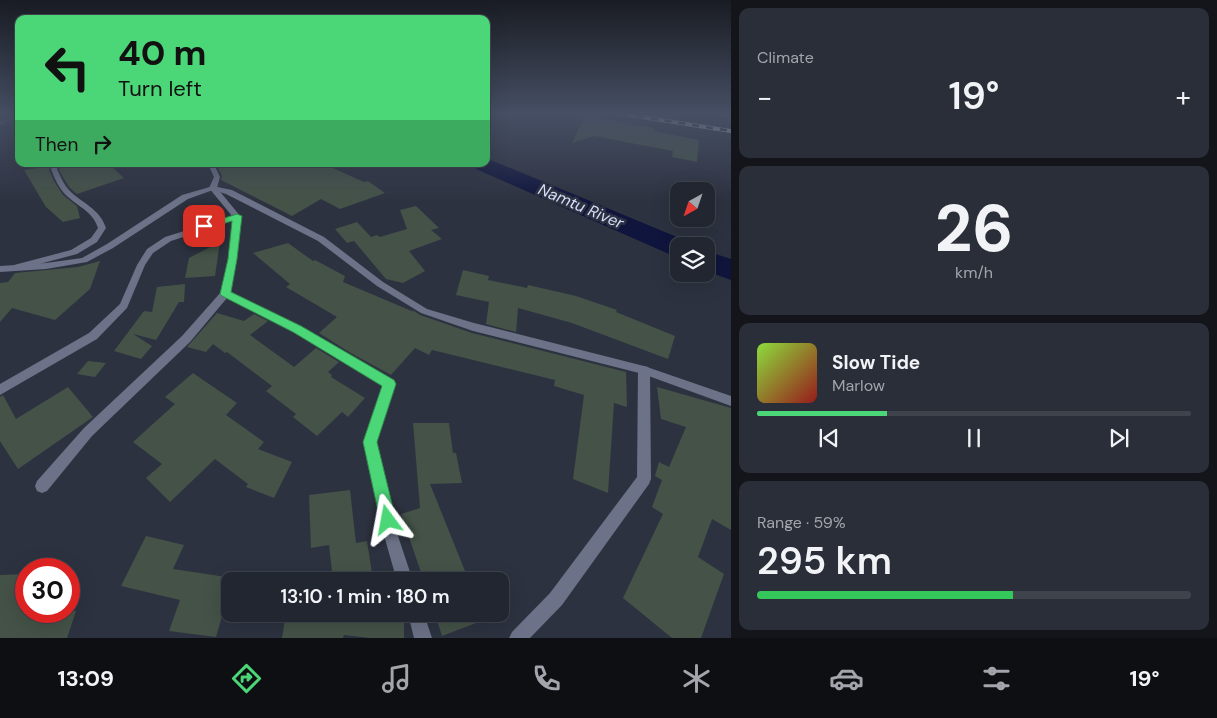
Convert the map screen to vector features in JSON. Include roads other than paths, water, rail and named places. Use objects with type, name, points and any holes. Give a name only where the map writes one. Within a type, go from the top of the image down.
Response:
[{"type":"street","points":[[13,268],[74,252],[94,240],[102,228],[100,220],[92,210],[65,190],[54,169],[56,167]]},
{"type":"street","points":[[213,167],[218,177],[213,188]]},
{"type":"street","points":[[42,486],[88,432],[186,340],[226,294],[237,216],[213,188]]},
{"type":"street","points":[[0,269],[46,266],[84,260],[110,246],[185,197],[213,188],[229,192],[321,239],[380,284],[424,310],[473,327],[644,370],[731,401]]},
{"type":"street","points":[[0,390],[93,336],[124,306],[141,265],[150,251],[168,238],[237,216]]},
{"type":"street","points":[[226,294],[297,329],[390,384],[370,442],[392,539],[403,572]]},
{"type":"street","points":[[518,638],[556,599],[644,479],[644,370]]},
{"type":"street","points":[[418,622],[423,638]]},
{"type":"waterway","name":"Namtu River","points":[[490,167],[670,244]]},
{"type":"waterway","name":"Namtu River","points":[[715,264],[731,270]]}]
